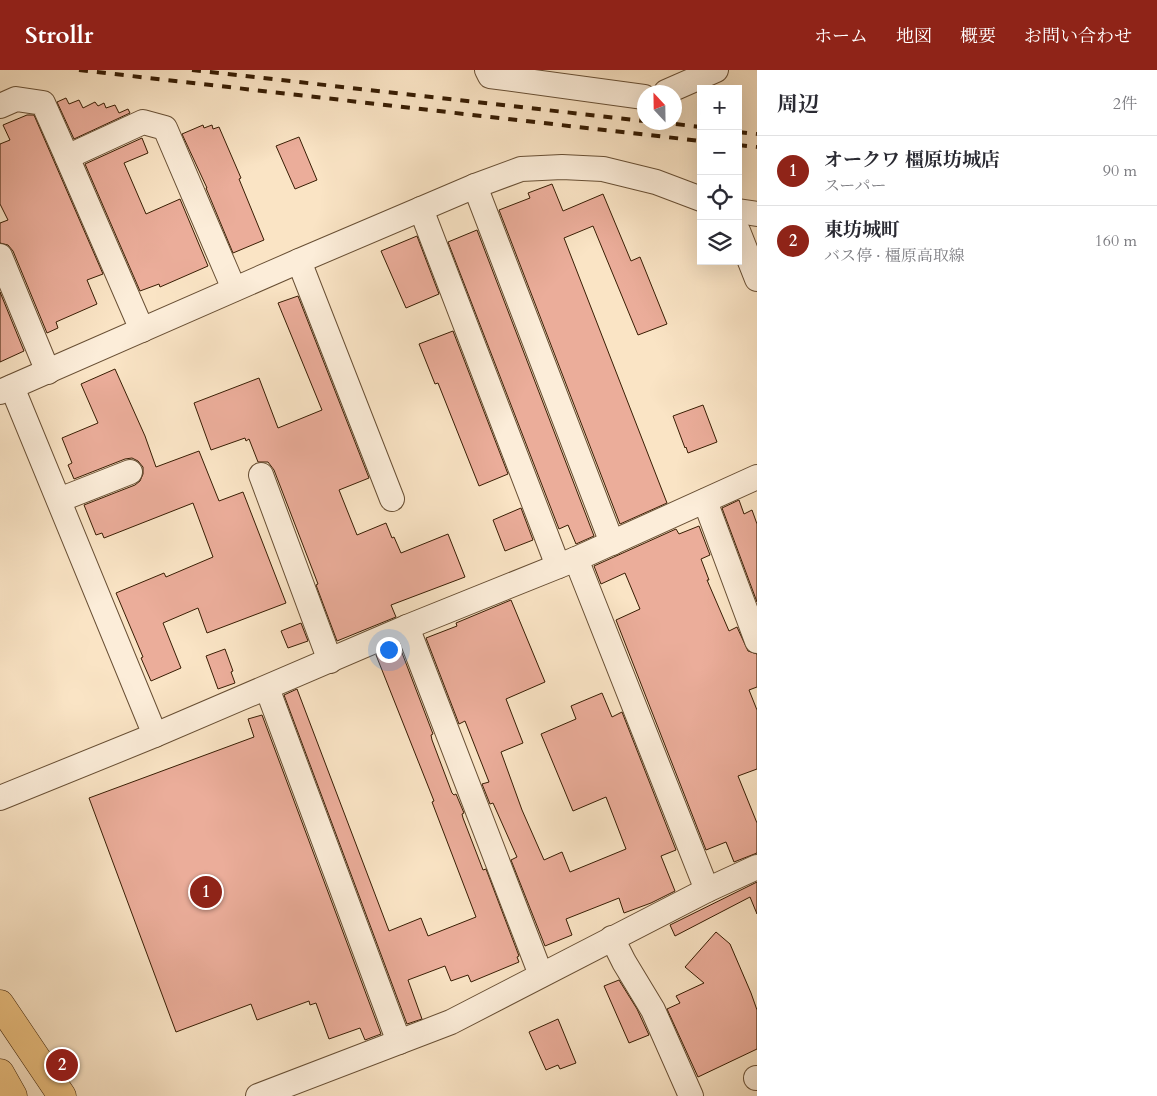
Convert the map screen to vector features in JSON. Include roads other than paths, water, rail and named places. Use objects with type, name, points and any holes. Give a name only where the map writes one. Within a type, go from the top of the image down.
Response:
[{"type":"main road","points":[[0,1004],[62,1096]]},
{"type":"main road","points":[[0,1073],[13,1096]]},
{"type":"street","points":[[488,70],[490,76],[583,80],[637,95]]},
{"type":"street","points":[[673,83],[716,70]]},
{"type":"street","points":[[0,106],[16,99],[43,103],[142,330]]},
{"type":"street","points":[[67,157],[143,122],[165,128],[234,290]]},
{"type":"street","points":[[155,736],[59,500],[6,389],[299,261],[475,186],[521,169],[562,167],[603,169],[656,182],[697,197]]},
{"type":"street","points":[[475,186],[612,543]]},
{"type":"street","points":[[421,209],[567,562],[707,890]]},
{"type":"street","points":[[742,212],[757,214]]},
{"type":"street","points":[[742,241],[757,279]]},
{"type":"street","points":[[0,256],[48,372]]},
{"type":"street","points":[[299,261],[392,499]]},
{"type":"street","points":[[59,500],[130,472]]},
{"type":"street","points":[[261,475],[330,661]]},
{"type":"street","points":[[0,798],[155,736],[408,627],[612,543],[705,501],[755,485]]},
{"type":"street","points":[[705,501],[757,641]]},
{"type":"street","points":[[408,627],[541,975]]},
{"type":"street","points":[[267,688],[399,1042]]},
{"type":"street","points":[[258,1096],[452,1022],[612,938],[757,867]]},
{"type":"street","points":[[612,938],[653,1010],[690,1096]]},
{"type":"railway","points":[[79,70],[697,141]]},
{"type":"railway","points":[[192,70],[637,120]]},
{"type":"railway","points":[[682,125],[697,127]]},
{"type":"railway","points":[[742,132],[757,134]]},
{"type":"railway","points":[[742,145],[757,147]]},
{"type":"place","name":"オークワ 橿原坊城店","points":[[206,892]]},
{"type":"place","name":"東坊城町","points":[[62,1065]]}]
